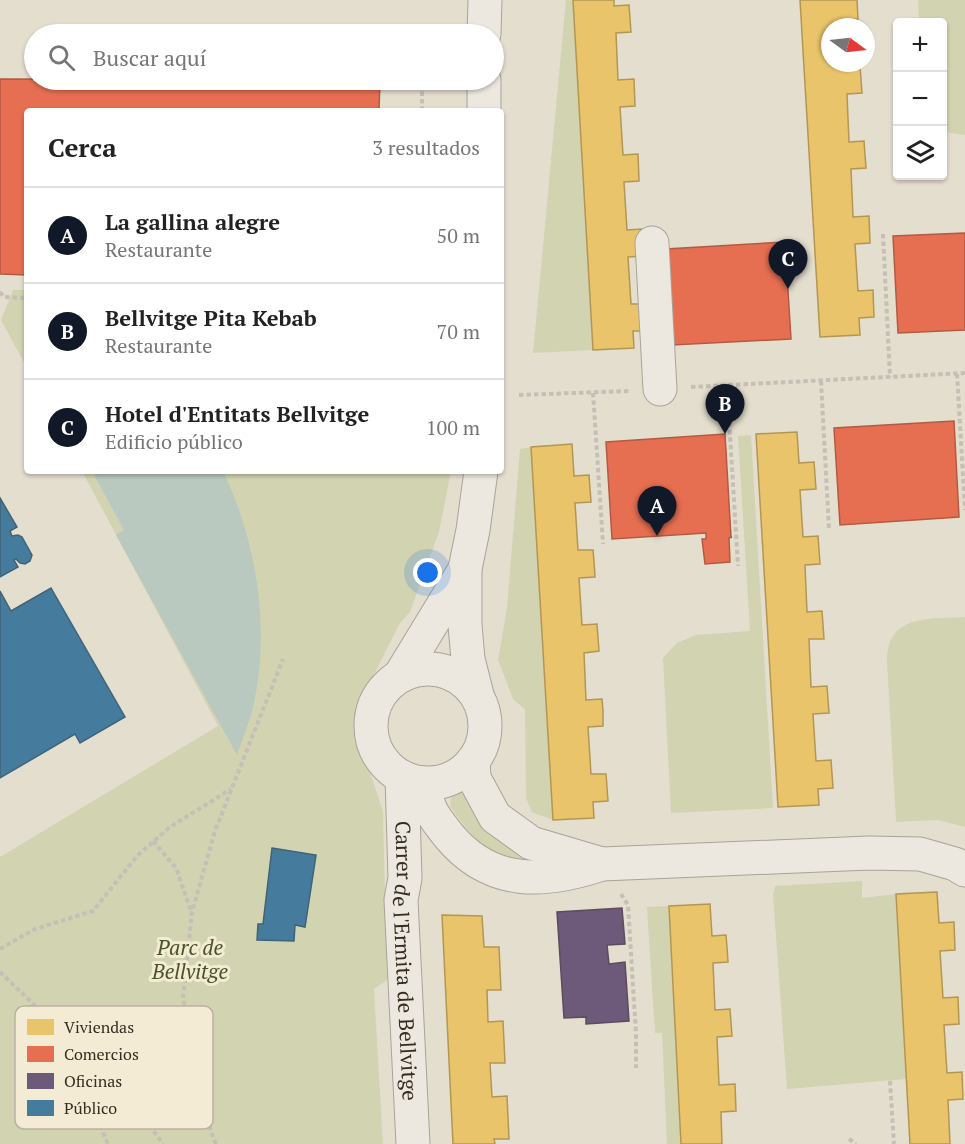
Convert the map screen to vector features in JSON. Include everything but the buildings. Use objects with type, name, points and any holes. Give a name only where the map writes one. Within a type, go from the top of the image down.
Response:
[{"type":"street","points":[[484,24],[485,0]]},
{"type":"street","points":[[484,90],[484,108]]},
{"type":"street","points":[[652,243],[660,389]]},
{"type":"street","points":[[465,568],[401,674],[386,687],[375,704],[371,726],[374,746],[380,759],[392,771],[413,780],[444,781],[459,775],[473,761],[484,744],[485,712],[477,695],[468,659],[465,626],[465,568],[481,474]]},
{"type":"street","points":[[401,674],[417,670],[433,670],[451,675],[477,695]]},
{"type":"street","name":"Carrer de l'Ermita de Bellvitge","points":[[473,761],[474,778],[495,817],[531,843],[602,864]]},
{"type":"street","name":"Carrer de l'Ermita de Bellvitge","points":[[413,780],[435,819],[454,842],[479,863],[495,871],[531,879],[575,873],[602,864],[869,853],[920,854],[956,864],[965,870]]},
{"type":"street","name":"Carrer de l'Ermita de Bellvitge","points":[[413,780],[401,900],[413,1144]]},
{"type":"street","points":[[531,843],[531,879]]},
{"type":"path","points":[[422,90],[422,108]]},
{"type":"path","points":[[883,234],[890,377]]},
{"type":"path","points":[[0,292],[4,297],[24,298]]},
{"type":"path","points":[[519,395],[965,373]]},
{"type":"path","points":[[957,374],[965,510]]},
{"type":"path","points":[[821,381],[829,529]]},
{"type":"path","points":[[727,386],[738,566]]},
{"type":"path","points":[[593,393],[603,544]]},
{"type":"path","points":[[185,1006],[183,998],[192,912],[215,831],[283,659]]},
{"type":"path","points":[[0,948],[35,929],[93,911],[137,856],[170,827],[232,789]]},
{"type":"path","points":[[153,842],[176,868],[192,912]]},
{"type":"path","points":[[619,891],[628,905],[636,1068]]},
{"type":"path","points":[[0,972],[35,1006]]},
{"type":"path","points":[[890,1081],[894,1144]]},
{"type":"path","points":[[102,1129],[108,1144]]},
{"type":"path","points":[[152,1129],[163,1144]]},
{"type":"path","points":[[211,1129],[216,1144]]},
{"type":"path","points":[[849,1139],[856,1144]]},
{"type":"green space","points":[[566,0],[573,0],[593,350],[533,353]]},
{"type":"green space","points":[[918,0],[965,0],[965,135],[947,131],[947,18],[919,18]]},
{"type":"green space","points":[[13,290],[24,290],[24,362],[1,320]]},
{"type":"green space","points":[[751,435],[773,808],[671,813],[663,658],[677,643],[696,635],[750,631],[738,436]]},
{"type":"green space","points":[[531,447],[553,820],[532,812],[526,798],[525,709],[513,699],[498,660],[507,608],[520,449]]},
{"type":"green space","name":"Parc de Bellvitge","points":[[84,474],[450,474],[439,532],[410,612],[400,623],[366,690],[360,741],[383,812],[387,980],[374,989],[383,1144],[0,1144],[0,857],[218,726]]},
{"type":"green space","points":[[965,617],[965,827],[938,820],[896,822],[887,661],[889,646],[894,635],[902,627],[913,622],[925,619]]},
{"type":"green space","points":[[466,786],[526,858],[524,864],[511,861],[490,850],[457,817],[450,806],[452,792]]},
{"type":"green space","points":[[862,881],[862,898],[896,894],[906,1079],[787,1089],[773,895],[775,886]]},
{"type":"green space","points":[[669,906],[681,1144],[667,1144],[662,1033],[655,1033],[647,907]]},
{"type":"shaded area","points":[[94,474],[224,474],[235,499],[253,559],[261,622],[257,685],[251,715],[237,755],[116,535],[124,530]]},
{"type":"place","name":"Hotel d'Entitats Bellvitge","points":[[788,289]]},
{"type":"place","name":"Bellvitge Pita Kebab","points":[[725,434]]},
{"type":"place","name":"La gallina alegre","points":[[657,536]]}]
